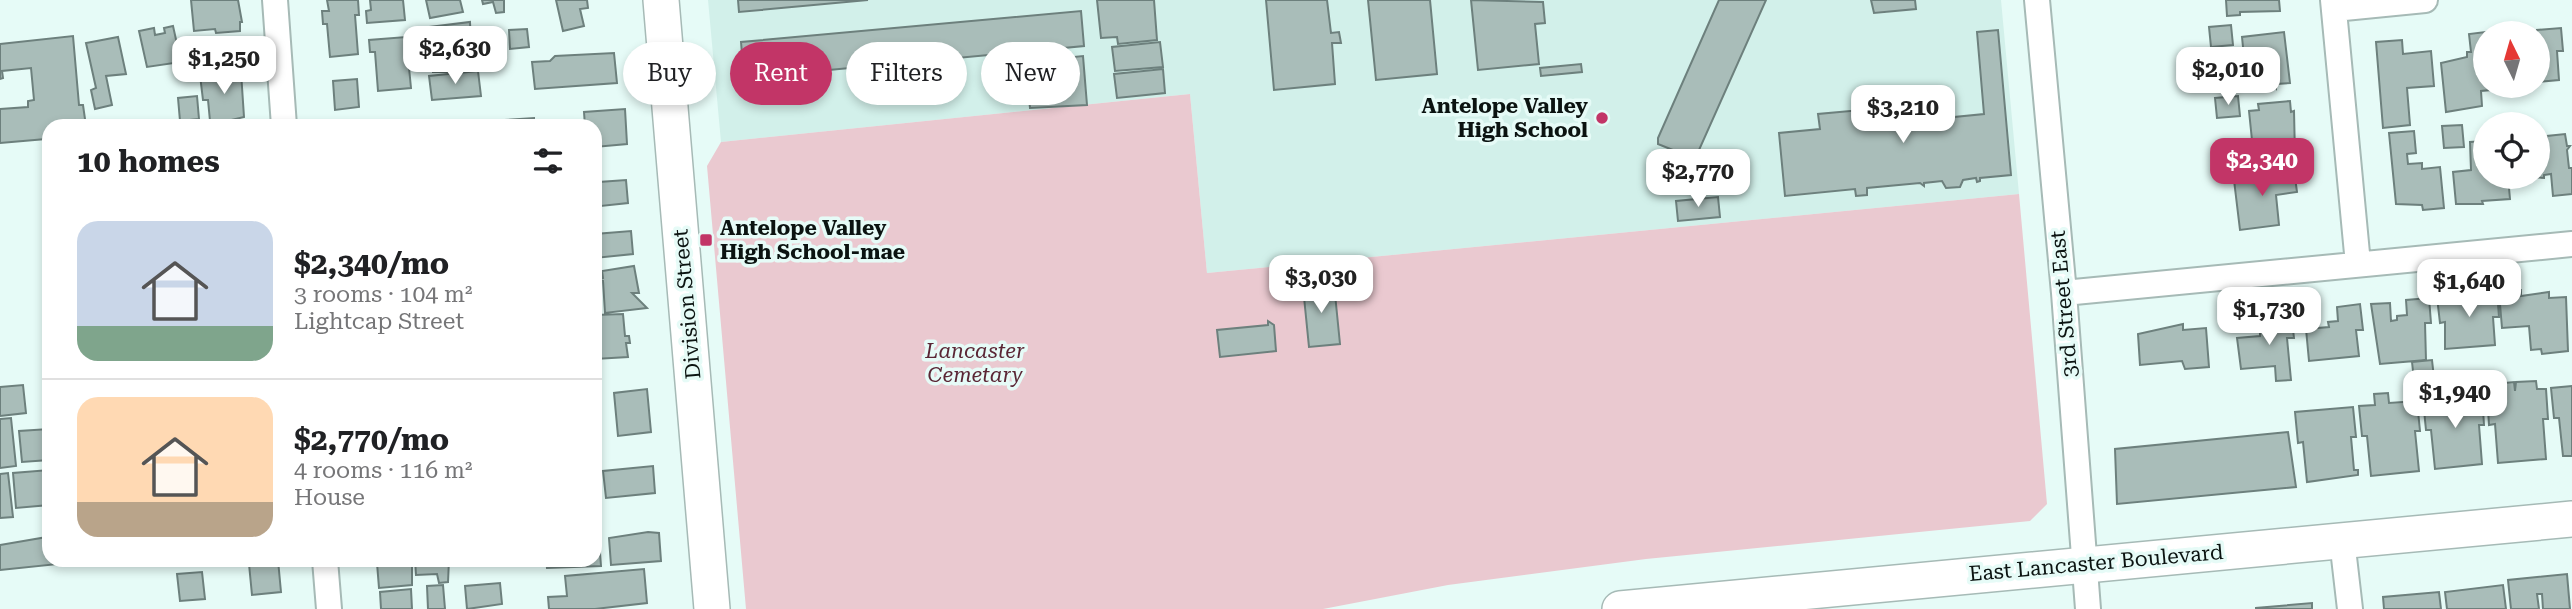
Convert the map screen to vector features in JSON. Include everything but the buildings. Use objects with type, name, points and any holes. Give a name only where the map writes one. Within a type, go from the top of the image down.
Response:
[{"type":"main road","name":"Division Street","points":[[661,0],[712,609]]},
{"type":"main road","name":"East Lancaster Boulevard","points":[[1620,609],[1807,600],[2084,563],[2572,519]]},
{"type":"street","points":[[275,0],[284,119]]},
{"type":"street","name":"3rd Street East","points":[[2037,0],[2064,293],[2088,609]]},
{"type":"street","points":[[2358,264],[2333,4],[2424,0]]},
{"type":"street","points":[[2064,293],[2572,244]]},
{"type":"street","points":[[2342,540],[2350,609]]},
{"type":"street","points":[[325,567],[329,609]]},
{"type":"shaded area","name":"Antelope Valley High School","points":[[708,0],[2001,0],[2019,194],[1207,273],[1190,94],[721,142],[716,87],[716,42],[712,42]]},
{"type":"green space","name":"Lancaster Cemetary","points":[[1190,94],[1207,273],[2019,194],[2047,504],[2030,521],[1646,559],[1448,585],[1323,609],[746,609],[707,166],[721,142]]},
{"type":"place","name":"Antelope Valley High School","points":[[1602,118]]},
{"type":"place","name":"Antelope Valley High School-mae","points":[[706,240]]}]
